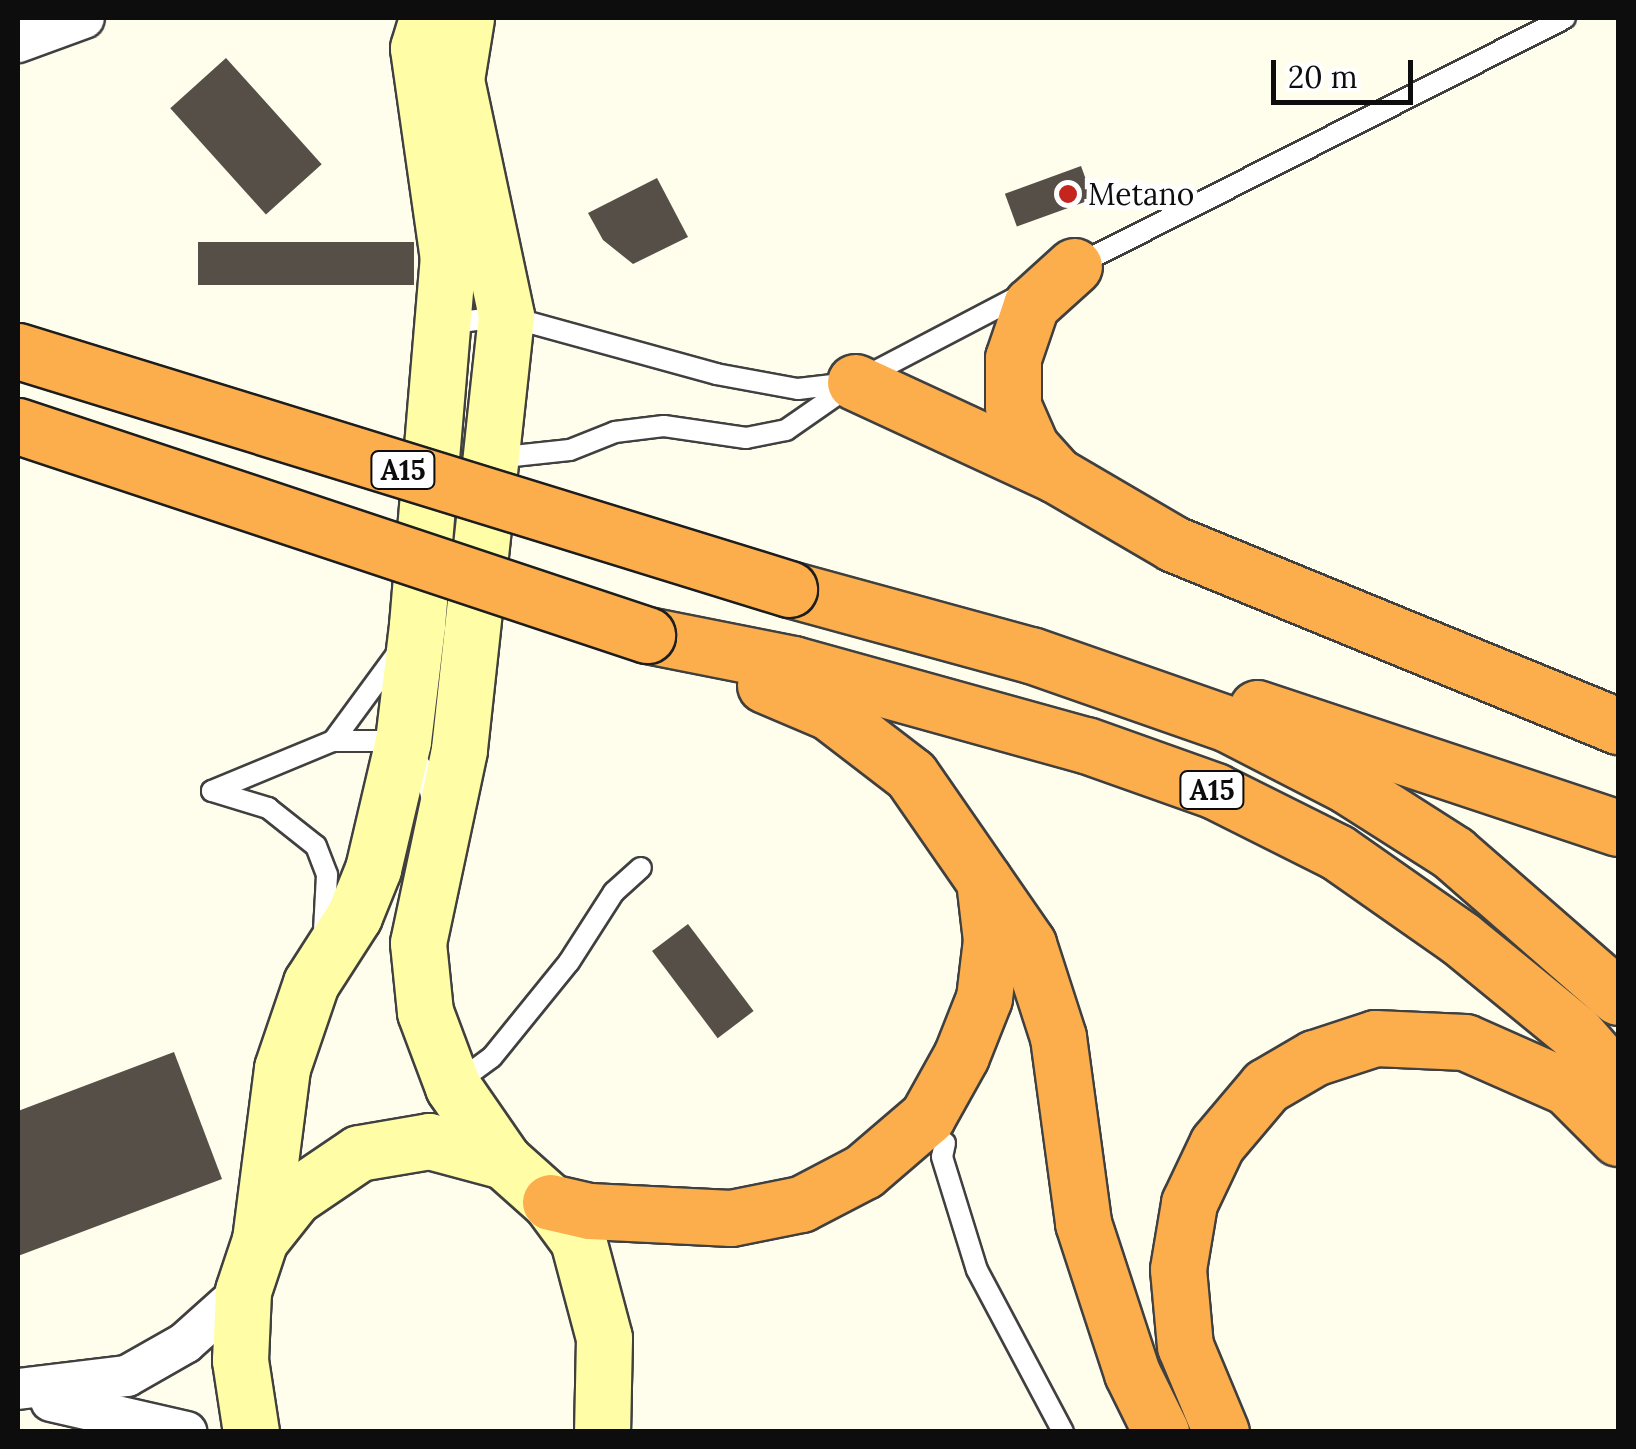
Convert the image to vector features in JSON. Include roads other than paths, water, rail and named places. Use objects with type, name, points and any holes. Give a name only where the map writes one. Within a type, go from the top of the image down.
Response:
[{"type":"highway","points":[[1056,475],[1030,447],[1012,406],[1013,358],[1031,305],[1074,266]]},
{"type":"highway","name":"A15","points":[[18,350],[789,589],[1031,655],[1228,724],[1348,786],[1453,853],[1618,998]]},
{"type":"highway","points":[[855,382],[1056,475],[1174,544],[1618,726]]},
{"type":"highway","points":[[18,426],[647,636],[792,680],[910,775],[984,872],[1028,944],[1058,1036],[1083,1223],[1132,1373],[1160,1432]]},
{"type":"highway","points":[[1031,655],[1119,663],[1618,828]]},
{"type":"highway","name":"A15","points":[[792,680],[1086,745],[1215,791],[1320,844],[1460,938],[1574,1032],[1618,1081]]},
{"type":"highway","points":[[1491,788],[1618,847]]},
{"type":"highway","points":[[550,1202],[589,1211],[731,1218],[801,1204],[925,1144],[984,998],[991,940],[984,872]]},
{"type":"highway","points":[[1221,1432],[1186,1346],[1178,1269],[1189,1204],[1217,1144],[1266,1086],[1314,1058],[1375,1038],[1464,1042],[1567,1087],[1618,1138]]},
{"type":"street","points":[[18,42],[84,18]]},
{"type":"street","points":[[466,18],[456,80],[506,316],[459,750],[439,826],[418,944],[425,1012],[453,1086],[504,1161],[550,1202],[578,1240],[594,1286],[604,1338],[602,1432]]},
{"type":"street","points":[[252,1432],[240,1360],[282,1068],[311,984],[354,916],[374,869],[403,742],[418,625],[448,260],[415,28]]},
{"type":"street","points":[[18,1395],[127,1376],[185,1344],[252,1266],[294,1197],[359,1153],[430,1141],[504,1161]]},
{"type":"street","points":[[18,1395],[107,1432]]},
{"type":"street","points":[[18,1395],[113,1410],[186,1432]]},
{"type":"lane","points":[[493,458],[570,450],[616,432],[664,426],[746,438],[786,430],[855,382],[1074,266],[1565,18]]},
{"type":"lane","points":[[444,324],[506,316],[732,377],[798,389],[855,382]]},
{"type":"lane","points":[[333,740],[418,625]]},
{"type":"lane","points":[[311,984],[330,910],[316,846],[268,808],[212,791],[333,740],[403,742],[426,774],[439,826]]},
{"type":"lane","points":[[453,1086],[492,1057],[569,962],[614,892],[641,868]]},
{"type":"lane","points":[[925,1144],[942,1157],[977,1270],[1063,1432]]},
{"type":"place","name":"Metano","points":[[1068,194]]}]
